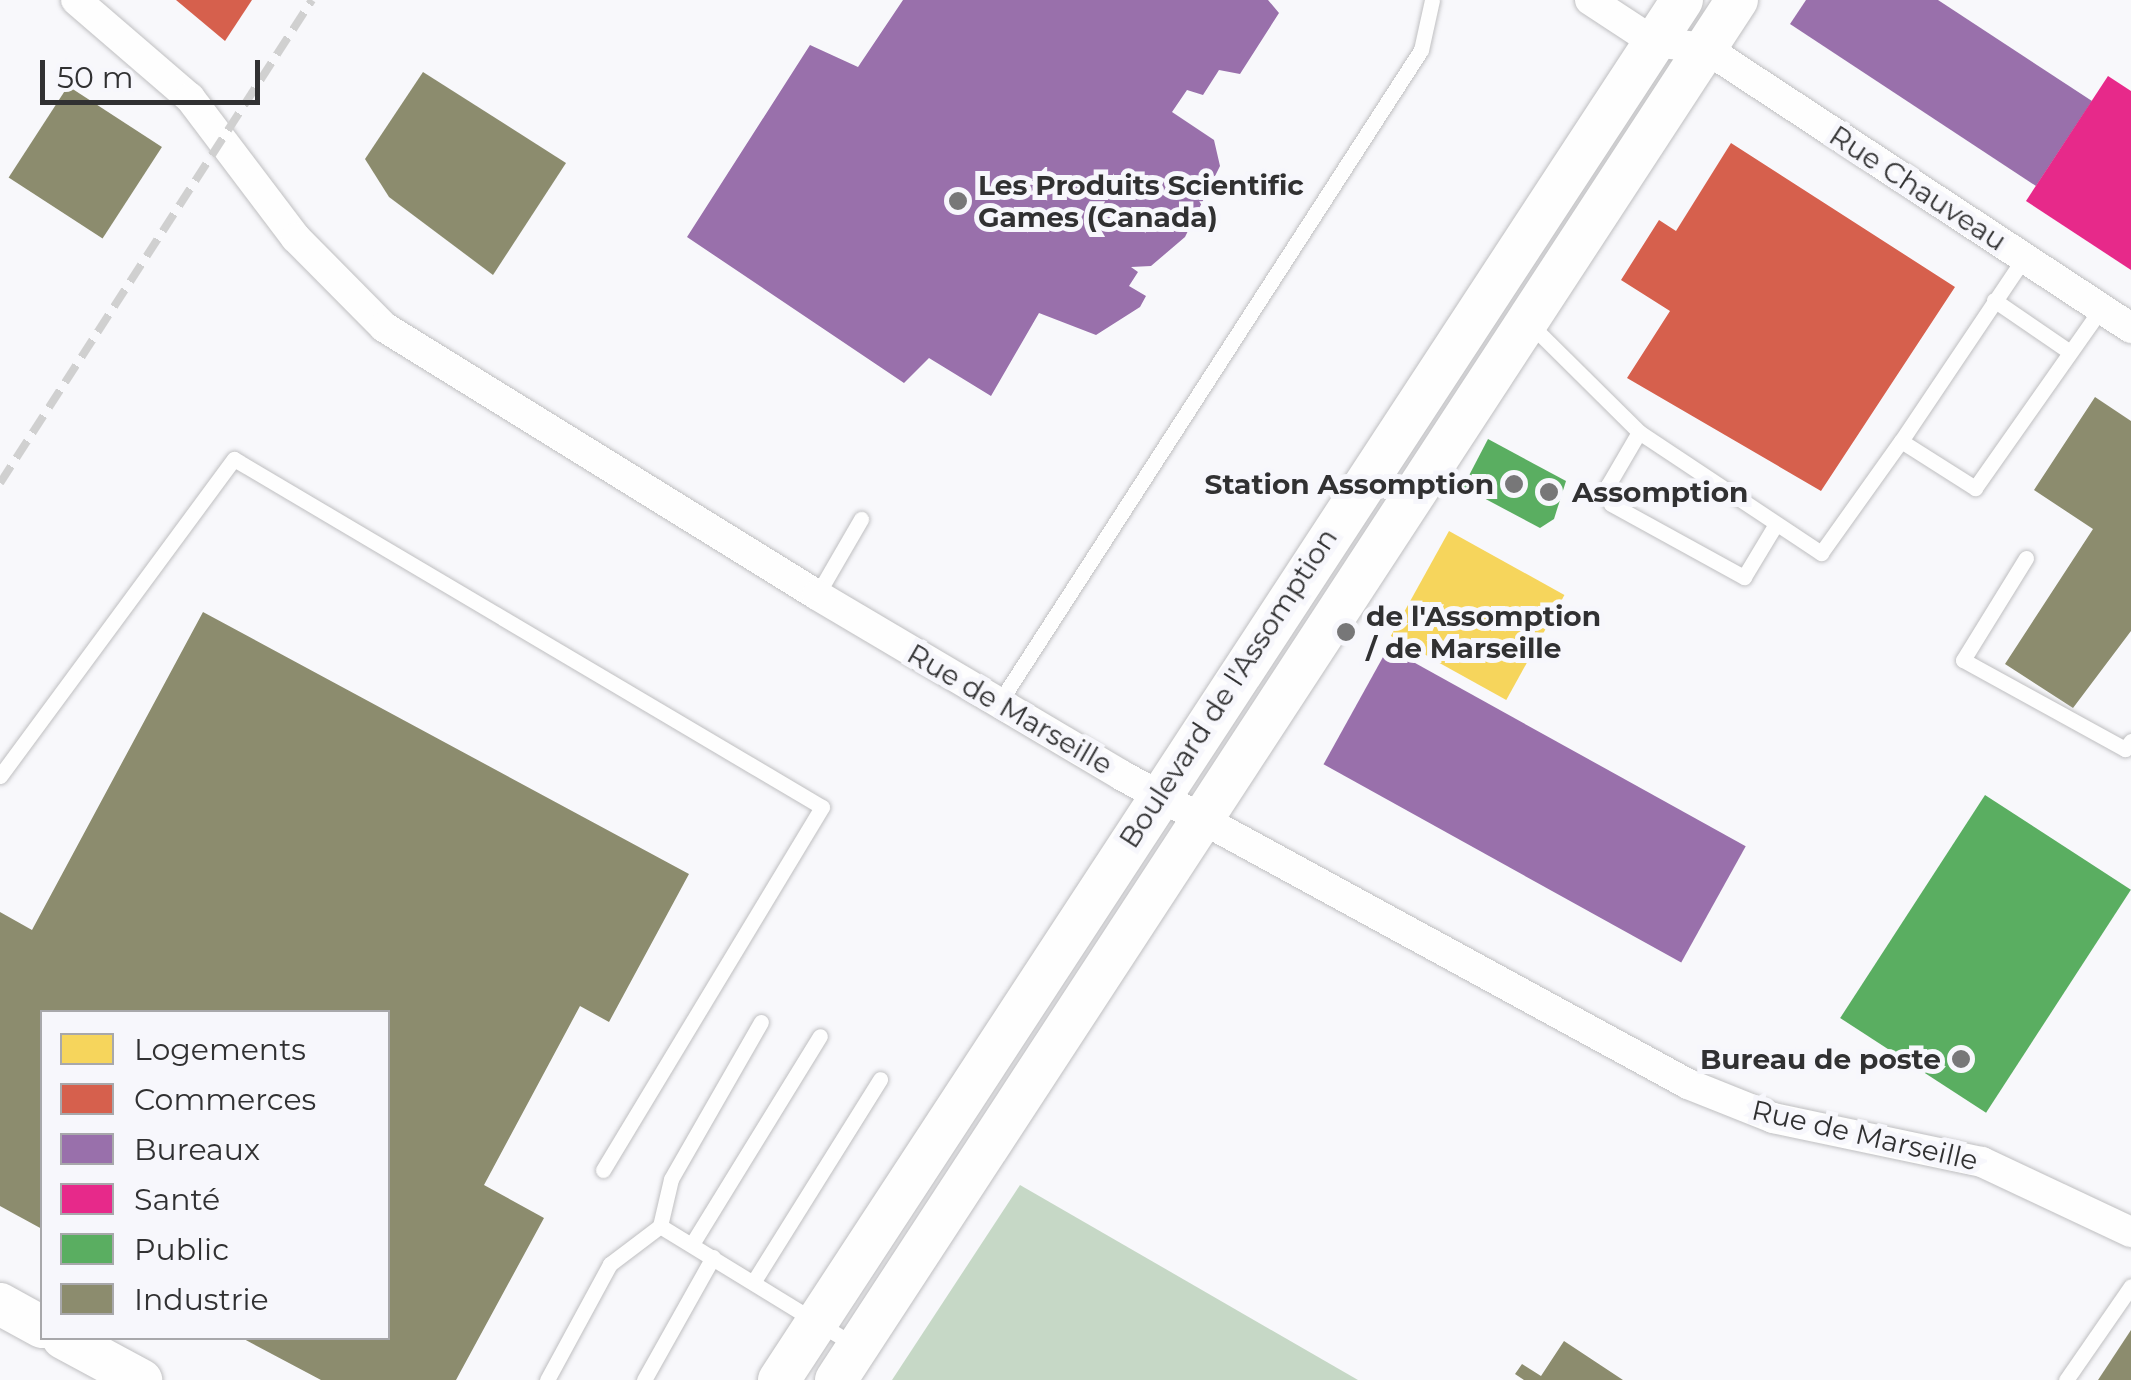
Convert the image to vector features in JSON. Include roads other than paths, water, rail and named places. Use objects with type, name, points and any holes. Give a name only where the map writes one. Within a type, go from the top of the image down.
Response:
[{"type":"street","name":"Rue de Marseille","points":[[76,0],[190,98],[296,238],[384,327],[817,595],[1157,794],[1688,1084],[1773,1118],[1982,1162],[2131,1232]]},
{"type":"street","name":"Rue Chauveau","points":[[1590,0],[1654,42],[1705,48],[2131,328]]},
{"type":"street","name":"Boulevard de l'Assomption","points":[[779,1380],[1157,794],[1682,0]]},
{"type":"street","points":[[1682,0],[1705,48]]},
{"type":"street","name":"Boulevard de l'Assomption","points":[[847,1364],[1198,817],[1737,0]]},
{"type":"street","points":[[0,1304],[40,1325]]},
{"type":"street","points":[[67,1340],[141,1380]]},
{"type":"lane","points":[[999,703],[1420,50],[1432,0]]},
{"type":"lane","points":[[1526,322],[1639,432],[1821,553],[2024,258]]},
{"type":"lane","points":[[1994,300],[2070,352]]},
{"type":"lane","points":[[1901,442],[1975,488],[2101,309]]},
{"type":"lane","points":[[1639,432],[1608,485],[1611,504],[1744,577],[1776,524]]},
{"type":"lane","points":[[0,776],[234,459],[822,806],[603,1170]]},
{"type":"lane","points":[[817,595],[861,518]]},
{"type":"lane","points":[[2026,558],[1963,660],[2126,749],[2131,741]]},
{"type":"lane","points":[[547,1380],[610,1264],[660,1226],[671,1179],[761,1022]]},
{"type":"lane","points":[[692,1244],[820,1036]]},
{"type":"lane","points":[[754,1281],[880,1080]]},
{"type":"lane","points":[[660,1226],[819,1319],[847,1364]]},
{"type":"lane","points":[[644,1380],[713,1257]]},
{"type":"lane","points":[[2066,1380],[2131,1286]]},
{"type":"railway","points":[[0,483],[312,0]]},
{"type":"place","name":"Les Produits Scientific Games (Canada)","points":[[958,201]]},
{"type":"place","name":"Station Assomption","points":[[1514,484]]},
{"type":"place","name":"Assomption","points":[[1549,492]]},
{"type":"place","name":"de l'Assomption / de Marseille","points":[[1346,632]]},
{"type":"place","name":"Bureau de poste","points":[[1961,1059]]}]
